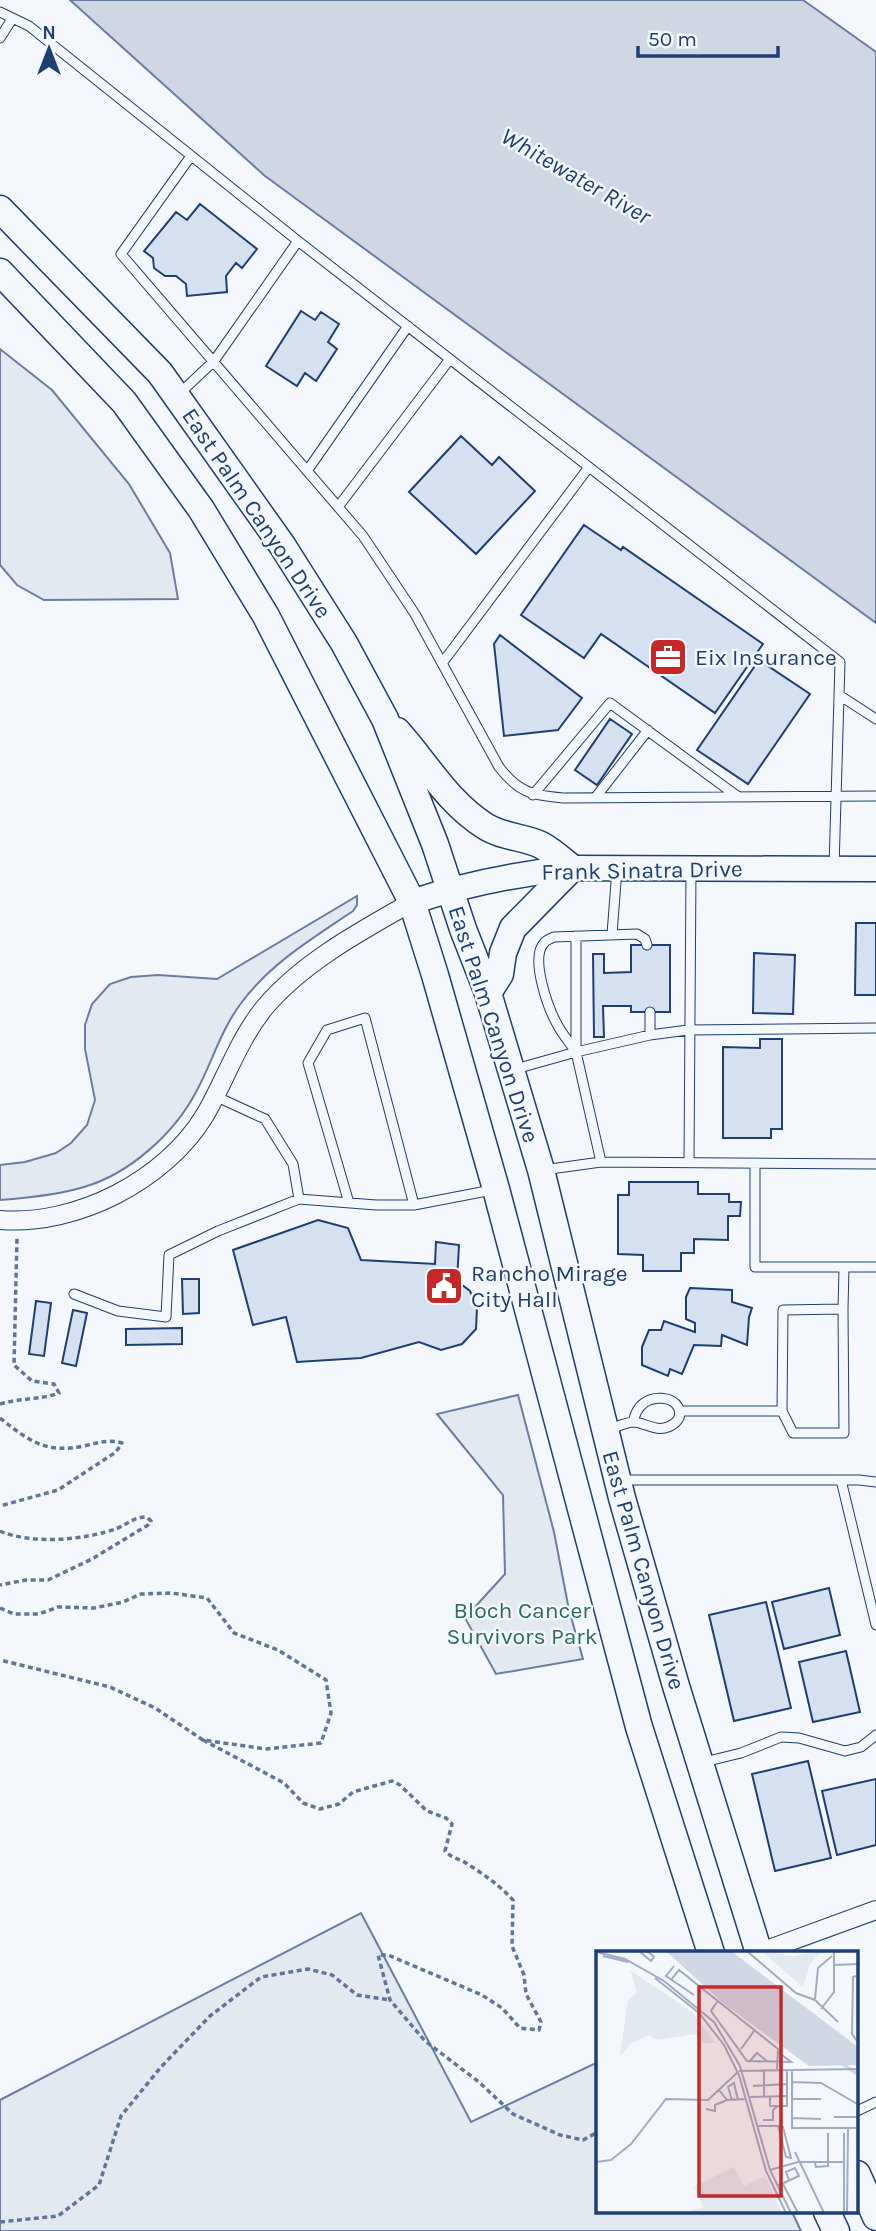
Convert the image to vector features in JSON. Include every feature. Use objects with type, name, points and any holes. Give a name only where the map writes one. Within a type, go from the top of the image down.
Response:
[{"type":"main road","name":"East Palm Canyon Drive","points":[[0,209],[160,373],[282,545],[344,643],[385,719],[488,993],[541,1170],[617,1480],[699,1763],[758,1951]]},
{"type":"main road","name":"East Palm Canyon Drive","points":[[0,272],[124,402],[201,509],[265,616],[412,902],[496,1189],[639,1727],[710,1951]]},
{"type":"main road","points":[[385,719],[419,754],[456,804],[485,827],[516,839],[540,844],[572,868],[513,928],[503,953],[500,974],[488,993]]},
{"type":"main road","name":"Frank Sinatra Drive","points":[[412,902],[451,889],[521,873],[572,868],[876,869]]},
{"type":"main road","points":[[858,2176],[876,2217]]},
{"type":"main road","points":[[828,2214],[836,2231]]},
{"type":"street","name":"Frank Sinatra Drive","points":[[8,1220],[64,1214],[94,1204],[122,1191],[167,1159],[204,1117],[248,1030],[281,990],[335,948],[412,902]]},
{"type":"street","points":[[764,1951],[876,1910]]},
{"type":"lane","points":[[0,12],[29,26],[298,241],[840,662],[834,869]]},
{"type":"lane","points":[[0,38],[12,19]]},
{"type":"lane","points":[[191,156],[121,254],[363,536],[415,614],[499,767],[512,784],[533,795],[564,798],[876,796]]},
{"type":"lane","points":[[177,396],[214,361],[298,241]]},
{"type":"lane","points":[[307,471],[408,327]]},
{"type":"lane","points":[[338,507],[450,359]]},
{"type":"lane","points":[[443,662],[589,467]]},
{"type":"lane","points":[[839,695],[876,719]]},
{"type":"lane","points":[[533,795],[610,702],[738,797]]},
{"type":"lane","points":[[595,798],[648,730]]},
{"type":"lane","points":[[612,934],[617,868]]},
{"type":"lane","points":[[689,1162],[691,868]]},
{"type":"lane","points":[[576,1052],[557,1024],[539,968],[539,955],[544,943],[554,937],[637,933],[645,939],[647,945]]},
{"type":"lane","points":[[576,936],[576,1052],[601,1162]]},
{"type":"lane","points":[[650,1012],[650,1035]]},
{"type":"lane","points":[[349,1203],[308,1063],[327,1030],[365,1018],[414,1205]]},
{"type":"lane","points":[[511,1070],[650,1035],[688,1030],[876,1028]]},
{"type":"lane","points":[[215,1096],[265,1119],[292,1164],[299,1199]]},
{"type":"lane","points":[[541,1170],[601,1162],[876,1164]]},
{"type":"lane","points":[[755,1163],[755,1267],[876,1267]]},
{"type":"lane","points":[[74,1294],[118,1311],[166,1317],[169,1255],[218,1231],[299,1199],[414,1205],[472,1196],[496,1189]]},
{"type":"lane","points":[[843,1309],[783,1310],[782,1411],[793,1433],[844,1433],[844,1267]]},
{"type":"lane","points":[[605,1431],[633,1422],[646,1427],[665,1428],[675,1423],[680,1411],[677,1404],[669,1399],[657,1398],[645,1402],[636,1412],[633,1422]]},
{"type":"lane","points":[[680,1411],[782,1411]]},
{"type":"lane","points":[[617,1480],[876,1482]]},
{"type":"lane","points":[[841,1480],[876,1625]]},
{"type":"lane","points":[[699,1763],[741,1753],[781,1737],[799,1738],[845,1751],[861,1747],[876,1735]]},
{"type":"lane","points":[[858,2111],[876,2102]]},
{"type":"path","points":[[0,1404],[44,1398],[59,1393],[54,1384],[32,1381],[14,1365],[8,1220]]},
{"type":"path","points":[[0,1418],[30,1441],[54,1450],[107,1441],[122,1443],[116,1452],[58,1490],[0,1506]]},
{"type":"path","points":[[0,1531],[44,1540],[86,1536],[118,1528],[137,1517],[147,1517],[151,1521],[92,1559],[48,1580],[26,1580],[0,1585]]},
{"type":"path","points":[[0,1608],[14,1614],[39,1614],[58,1607],[94,1608],[123,1602],[141,1594],[171,1593],[207,1598],[234,1633],[278,1650],[326,1680],[331,1713],[321,1743],[266,1749],[203,1740]]},
{"type":"path","points":[[0,1660],[110,1687],[155,1708],[203,1740],[284,1783],[303,1803],[320,1808],[339,1804],[353,1792],[391,1781],[400,1785],[427,1811],[446,1818],[452,1824],[446,1851],[480,1872],[513,1900],[512,1946],[524,1975],[526,1994],[541,2022],[539,2030],[520,2028],[502,2008],[482,1996],[388,1955],[378,1955],[390,2000],[425,2041],[479,2082],[513,2114],[560,2136],[583,2140],[596,2133]]},
{"type":"path","points":[[0,2222],[58,2216],[99,2185],[121,2116],[161,2067],[210,2016],[261,1977],[308,1969],[332,1975],[357,1995],[390,2000]]},
{"type":"green space","points":[[0,349],[52,390],[129,484],[170,553],[178,599],[44,600],[17,585],[0,565]]},
{"type":"green space","points":[[357,896],[357,905],[353,911],[293,952],[253,988],[228,1023],[187,1108],[149,1150],[117,1173],[84,1187],[42,1196],[0,1200],[0,1165],[25,1162],[56,1153],[71,1143],[87,1125],[95,1100],[85,1049],[85,1025],[92,1004],[110,984],[131,977],[158,975],[217,979]]},
{"type":"green space","name":"Bloch Cancer Survivors Park","points":[[518,1395],[554,1532],[569,1610],[583,1659],[496,1674],[465,1618],[505,1574],[503,1495],[437,1414]]},
{"type":"green space","points":[[361,1913],[471,2122],[596,2063],[596,2214],[793,2214],[801,2231],[0,2231],[0,2100]]},
{"type":"water","name":"Whitewater River","points":[[70,0],[803,0],[876,52],[876,623],[265,176]]},
{"type":"building","points":[[200,204],[257,249],[242,268],[236,263],[226,276],[227,292],[187,296],[186,284],[176,276],[165,276],[154,268],[153,258],[144,251],[176,212],[187,220]]},
{"type":"building","points":[[301,311],[315,320],[321,312],[339,324],[328,342],[337,349],[316,381],[305,373],[297,386],[266,366]]},
{"type":"building","points":[[461,436],[492,465],[499,457],[535,491],[476,554],[409,492]]},
{"type":"building","points":[[584,525],[621,550],[623,547],[763,644],[715,713],[601,634],[584,658],[521,615]]},
{"type":"building","points":[[500,635],[582,698],[558,730],[504,736],[494,644]]},
{"type":"building","points":[[759,660],[810,694],[748,784],[697,750]]},
{"type":"building","points":[[610,719],[632,734],[597,785],[575,770]]},
{"type":"building","points":[[856,923],[876,923],[876,995],[855,995]]},
{"type":"building","points":[[631,945],[670,945],[670,1012],[631,1012],[631,1006],[603,1006],[604,1037],[594,1037],[593,954],[604,954],[604,973],[631,972]]},
{"type":"building","points":[[754,953],[795,955],[793,1014],[753,1013]]},
{"type":"building","points":[[760,1039],[782,1039],[782,1129],[771,1129],[771,1138],[723,1138],[723,1047],[760,1048]]},
{"type":"building","points":[[629,1182],[698,1182],[698,1194],[729,1194],[729,1202],[741,1202],[740,1216],[728,1216],[728,1240],[694,1239],[694,1253],[681,1253],[681,1271],[643,1271],[643,1255],[618,1254],[618,1195],[629,1195]]},
{"type":"building","points":[[318,1220],[348,1228],[361,1260],[435,1264],[436,1242],[459,1245],[457,1281],[470,1291],[477,1307],[476,1329],[462,1344],[441,1350],[419,1342],[361,1358],[297,1362],[286,1317],[253,1325],[233,1250]]},
{"type":"building","points":[[182,1279],[199,1279],[199,1313],[183,1314]]},
{"type":"building","points":[[690,1288],[732,1290],[732,1302],[752,1308],[747,1345],[722,1335],[721,1346],[694,1345],[682,1374],[670,1369],[668,1376],[642,1365],[642,1347],[649,1330],[661,1330],[664,1321],[695,1332],[695,1323],[686,1319],[686,1297]]},
{"type":"building","points":[[36,1301],[51,1303],[44,1356],[29,1354]]},
{"type":"building","points":[[73,1310],[87,1313],[76,1366],[62,1363]]},
{"type":"building","points":[[182,1328],[182,1344],[126,1345],[126,1329]]},
{"type":"building","points":[[829,1588],[840,1635],[784,1649],[772,1602]]},
{"type":"building","points":[[766,1602],[791,1708],[734,1721],[709,1615]]},
{"type":"building","points":[[846,1651],[860,1712],[813,1722],[799,1662]]},
{"type":"building","points":[[808,1761],[831,1858],[775,1871],[752,1774]]},
{"type":"building","points":[[876,1779],[876,1845],[837,1855],[822,1791]]},
{"type":"place","name":"Eix Insurance","points":[[668,657]]},
{"type":"place","name":"Rancho Mirage City Hall","points":[[444,1286]]}]
